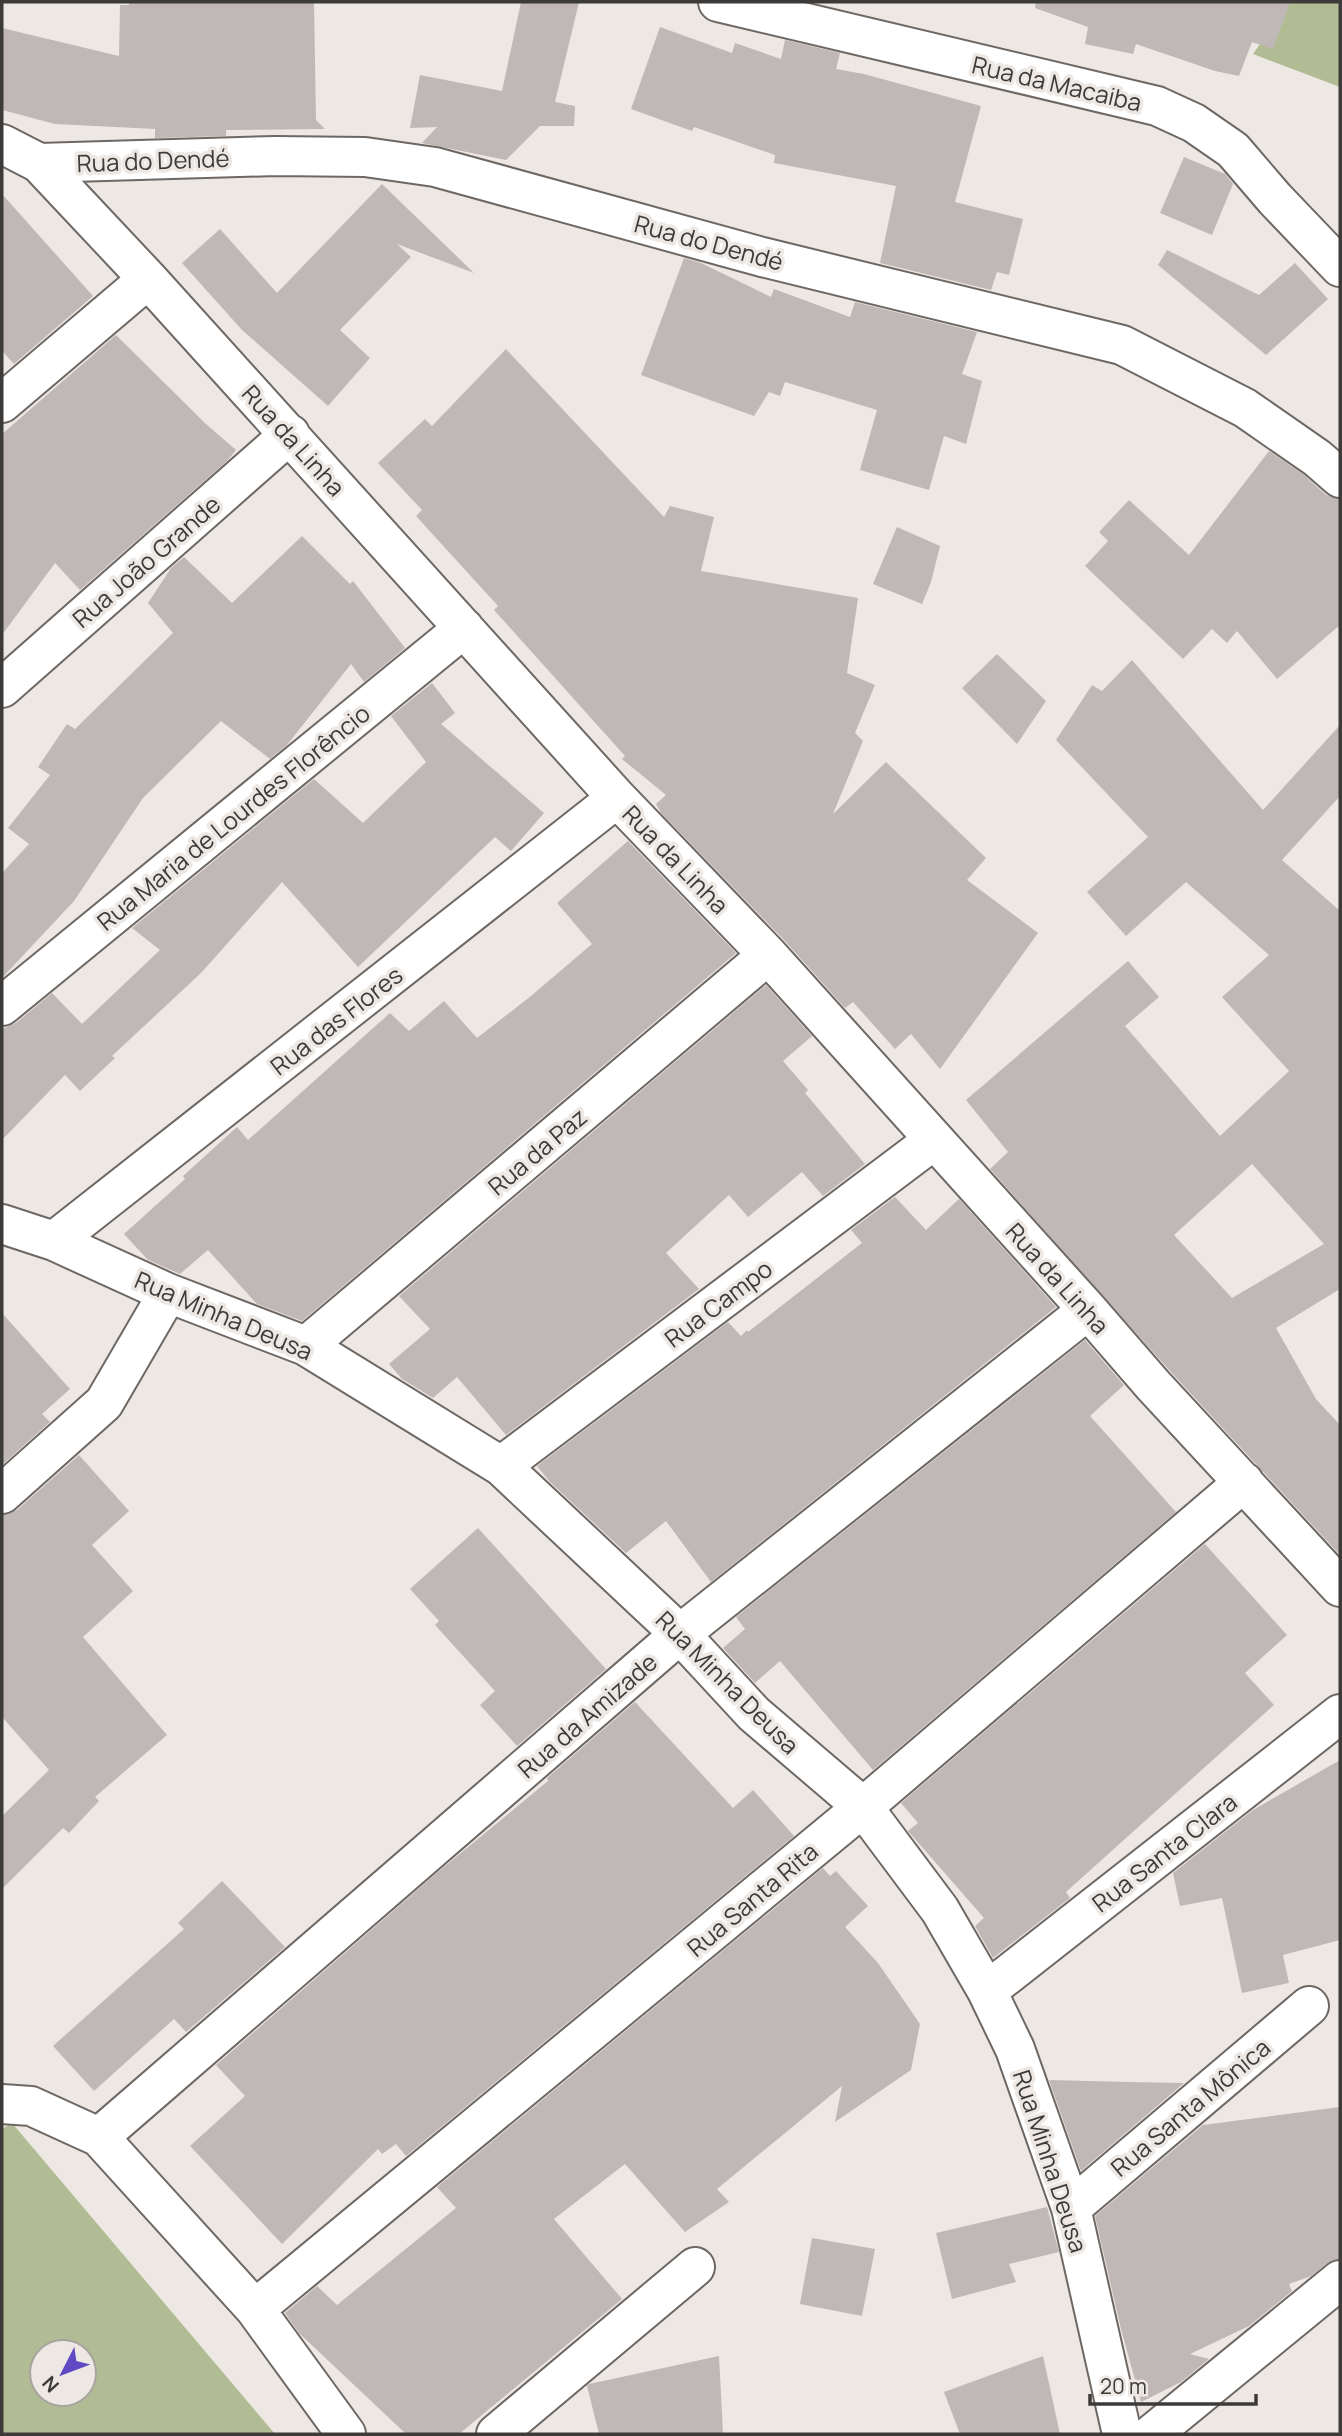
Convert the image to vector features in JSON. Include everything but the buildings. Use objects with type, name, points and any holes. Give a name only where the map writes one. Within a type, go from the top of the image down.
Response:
[{"type":"street","name":"Rua da Macaiba","points":[[718,2],[1157,106],[1194,123],[1233,150],[1340,267]]},
{"type":"street","name":"Rua da Linha","points":[[2,144],[39,163],[148,279],[618,798],[768,956],[1153,1385],[1340,1587]]},
{"type":"street","name":"Rua do Dendé","points":[[39,163],[288,156],[365,157],[435,167],[762,257],[1122,345],[1245,408],[1317,457],[1340,478]]},
{"type":"street","points":[[2,403],[148,279]]},
{"type":"street","name":"Rua João Grande","points":[[2,688],[290,434]]},
{"type":"street","name":"Rua Maria de Lourdes Florêncio","points":[[2,1006],[464,628]]},
{"type":"street","name":"Rua das Flores","points":[[54,1241],[618,798]]},
{"type":"street","name":"Rua da Paz","points":[[306,1346],[768,956]]},
{"type":"street","name":"Rua Campo","points":[[501,1466],[934,1140]]},
{"type":"street","name":"Rua Minha Deusa","points":[[2,1224],[54,1241],[168,1293],[306,1346],[501,1466],[680,1634],[754,1714],[863,1807],[940,1910],[987,1991],[1015,2049],[1071,2208],[1122,2434]]},
{"type":"street","points":[[2,1494],[104,1403],[168,1293]]},
{"type":"street","name":"Rua da Amizade","points":[[99,2137],[680,1634],[1088,1310]]},
{"type":"street","name":"Rua Santa Rita","points":[[256,2309],[863,1807],[1244,1482]]},
{"type":"street","name":"Rua Santa Clara","points":[[987,1991],[1340,1714]]},
{"type":"street","name":"Rua Santa Mônica","points":[[1071,2208],[1309,2006]]},
{"type":"street","points":[[16,2105],[99,2137],[256,2309],[346,2434]]},
{"type":"street","points":[[496,2434],[695,2267]]},
{"type":"street","points":[[1152,2434],[1340,2280]]},
{"type":"green space","points":[[1290,2],[1340,2],[1340,87],[1253,54]]},
{"type":"green space","points":[[12,2123],[275,2434],[2,2434],[2,2129]]}]
